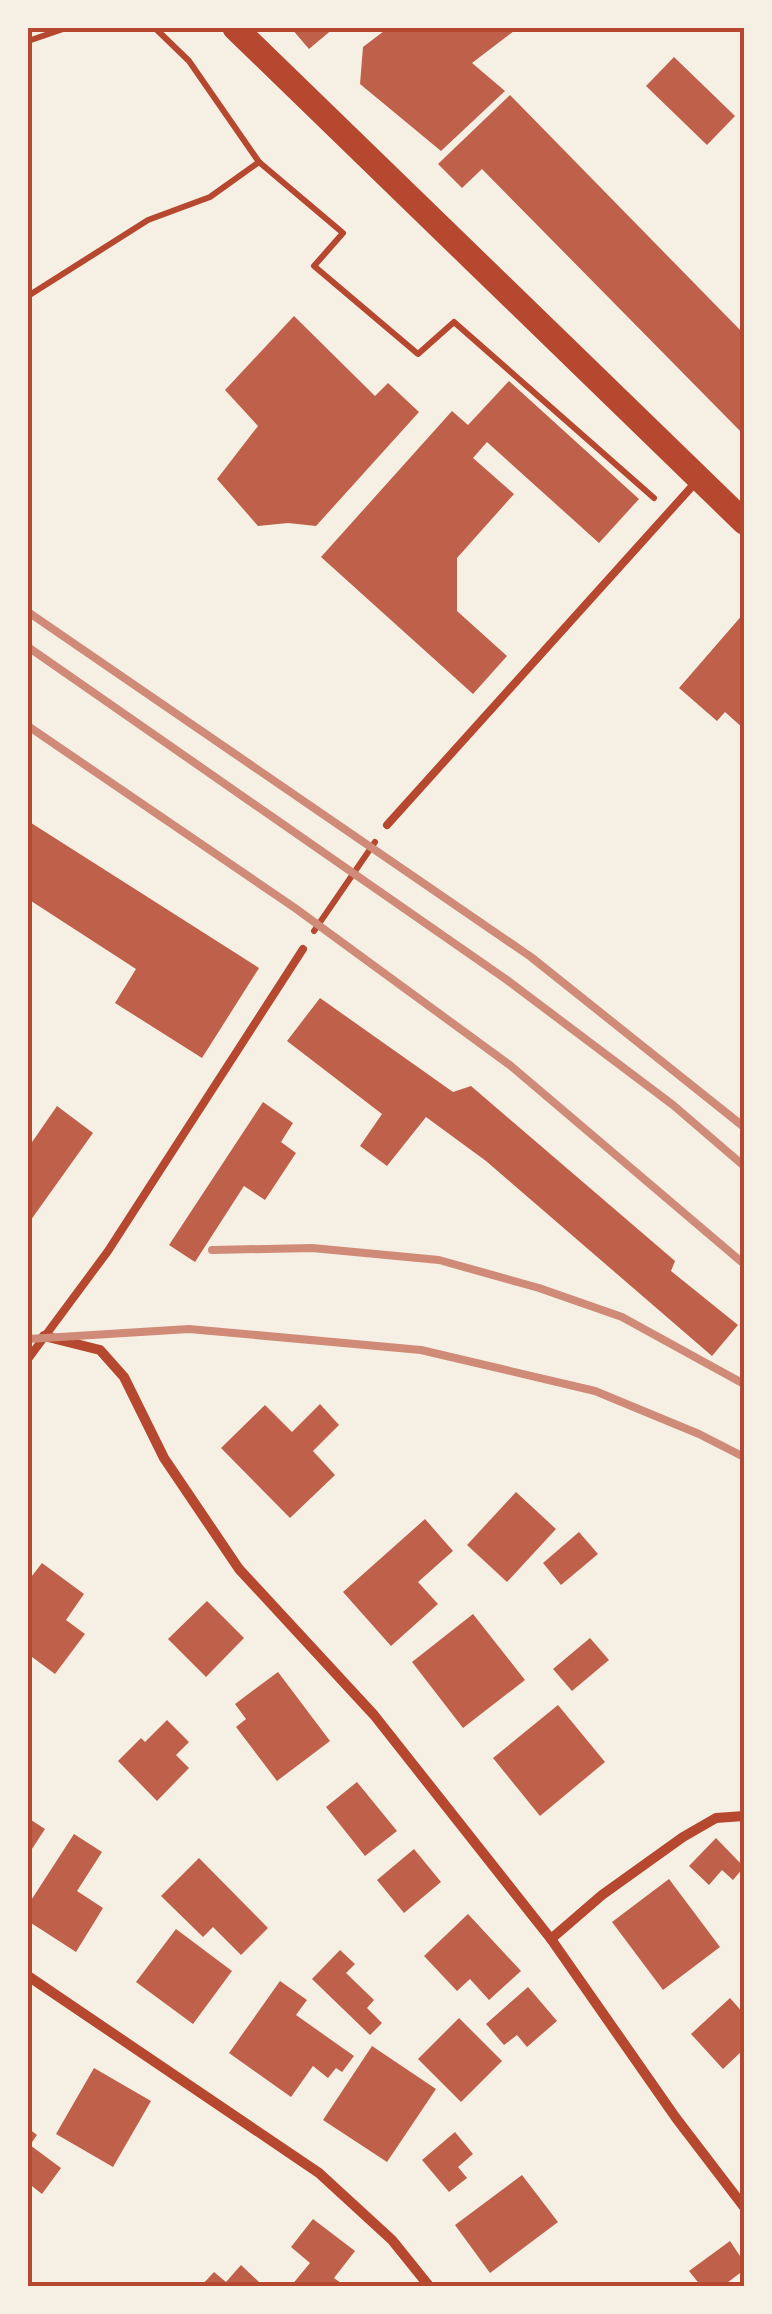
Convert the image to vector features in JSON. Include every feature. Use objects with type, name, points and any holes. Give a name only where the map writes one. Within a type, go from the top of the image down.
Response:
[{"type":"main road","points":[[222,28],[260,52]]},
{"type":"main road","points":[[234,28],[744,522]]},
{"type":"street","points":[[44,1336],[100,1350],[124,1377],[164,1458],[239,1569],[374,1715],[550,1940],[676,2118],[744,2206]]},
{"type":"street","points":[[550,1940],[602,1894],[683,1837],[716,1818],[744,1816]]},
{"type":"street","points":[[28,1976],[319,2172],[392,2240],[430,2286]]},
{"type":"lane","points":[[388,824],[699,479]]},
{"type":"lane","points":[[28,1359],[108,1251],[303,949]]},
{"type":"path","points":[[28,41],[66,28]]},
{"type":"path","points":[[155,28],[189,61],[260,162],[342,233],[314,266],[418,354],[454,322],[670,511]]},
{"type":"path","points":[[28,296],[148,220],[210,197],[260,162]]},
{"type":"path","points":[[303,949],[388,824]]},
{"type":"building","points":[[291,28],[334,28],[309,49]]},
{"type":"building","points":[[388,28],[518,28],[472,63],[505,91],[441,151],[360,84],[363,47]]},
{"type":"building","points":[[674,57],[735,116],[707,145],[646,86]]},
{"type":"building","points":[[510,95],[744,334],[744,435],[482,169],[462,188],[438,164]]},
{"type":"building","points":[[294,316],[375,396],[388,383],[419,412],[316,526],[258,526],[217,479],[258,426],[225,390]]},
{"type":"building","points":[[509,381],[639,499],[599,543],[487,442],[473,458],[514,494],[457,558],[457,611],[507,656],[473,694],[321,557],[452,411],[468,425]]},
{"type":"building","points":[[744,613],[744,729],[725,712],[717,721],[679,688]]},
{"type":"building","points":[[28,821],[259,968],[202,1058],[115,1003],[136,969],[28,899]]},
{"type":"building","points":[[320,998],[453,1092],[471,1086],[675,1261],[671,1271],[738,1325],[712,1356],[486,1161],[426,1117],[387,1166],[360,1146],[382,1114],[287,1041]]},
{"type":"building","points":[[263,1102],[293,1123],[281,1142],[296,1153],[265,1200],[244,1186],[195,1262],[169,1245]]},
{"type":"building","points":[[57,1106],[93,1133],[28,1224],[28,1148]]},
{"type":"building","points":[[320,1404],[339,1425],[313,1451],[335,1475],[290,1518],[221,1448],[265,1405],[292,1432]]},
{"type":"building","points":[[516,1492],[556,1529],[507,1582],[467,1545]]},
{"type":"building","points":[[425,1519],[453,1551],[418,1582],[438,1604],[391,1646],[343,1592]]},
{"type":"building","points":[[579,1532],[598,1554],[561,1585],[543,1563]]},
{"type":"building","points":[[42,1563],[84,1594],[66,1620],[85,1634],[55,1674],[28,1654],[28,1581]]},
{"type":"building","points":[[207,1601],[244,1638],[206,1677],[168,1639]]},
{"type":"building","points":[[473,1614],[525,1680],[463,1728],[412,1662]]},
{"type":"building","points":[[590,1638],[609,1660],[572,1691],[553,1669]]},
{"type":"building","points":[[278,1672],[330,1741],[277,1781],[236,1727],[246,1719],[235,1704]]},
{"type":"building","points":[[558,1705],[605,1762],[540,1816],[493,1758]]},
{"type":"building","points":[[167,1720],[189,1742],[176,1755],[189,1768],[157,1801],[118,1761]]},
{"type":"building","points":[[357,1782],[397,1831],[365,1856],[326,1807]]},
{"type":"building","points":[[28,1818],[45,1829],[28,1855]]},
{"type":"building","points":[[74,1834],[102,1852],[77,1891],[103,1908],[76,1952],[28,1921],[28,1905]]},
{"type":"building","points":[[716,1838],[744,1867],[733,1880],[722,1870],[709,1885],[689,1866]]},
{"type":"building","points":[[414,1849],[441,1882],[404,1913],[377,1880]]},
{"type":"building","points":[[199,1858],[268,1928],[241,1955],[213,1927],[203,1937],[161,1896]]},
{"type":"building","points":[[669,1879],[720,1947],[663,1990],[612,1922]]},
{"type":"building","points":[[468,1914],[521,1971],[489,2000],[470,1979],[457,1991],[424,1956]]},
{"type":"building","points":[[176,1929],[232,1971],[193,2024],[136,1982]]},
{"type":"building","points":[[340,1950],[355,1964],[346,1973],[374,2000],[367,2008],[382,2023],[370,2035],[312,1979]]},
{"type":"building","points":[[280,1981],[307,2000],[296,2015],[354,2056],[342,2072],[336,2068],[328,2078],[313,2066],[291,2097],[229,2053]]},
{"type":"building","points":[[528,1987],[557,2021],[527,2047],[517,2035],[504,2045],[486,2024]]},
{"type":"building","points":[[730,1998],[744,2014],[744,2049],[723,2069],[691,2034]]},
{"type":"building","points":[[459,2018],[502,2061],[461,2102],[418,2059]]},
{"type":"building","points":[[372,2046],[436,2089],[387,2162],[323,2120]]},
{"type":"building","points":[[94,2068],[151,2101],[113,2167],[56,2134]]},
{"type":"building","points":[[28,2128],[37,2135],[30,2145],[61,2168],[42,2194],[28,2183]]},
{"type":"building","points":[[455,2132],[473,2154],[458,2167],[467,2178],[449,2192],[422,2160]]},
{"type":"building","points":[[522,2175],[558,2222],[490,2273],[455,2225]]},
{"type":"building","points":[[313,2219],[355,2251],[334,2278],[345,2286],[291,2286],[310,2263],[291,2247]]},
{"type":"building","points":[[730,2241],[744,2262],[744,2270],[723,2286],[701,2286],[689,2271]]},
{"type":"building","points":[[241,2265],[259,2282],[255,2286],[201,2286],[214,2272],[226,2282]]},
{"type":"railway","points":[[28,612],[531,957],[744,1127]]},
{"type":"railway","points":[[28,647],[507,980],[673,1105],[744,1166]]},
{"type":"railway","points":[[28,726],[295,908],[511,1066],[744,1264]]},
{"type":"railway","points":[[212,1250],[312,1248],[439,1260],[539,1288],[622,1317],[744,1384]]},
{"type":"railway","points":[[28,1339],[189,1329],[421,1350],[595,1391],[744,1457]]}]
